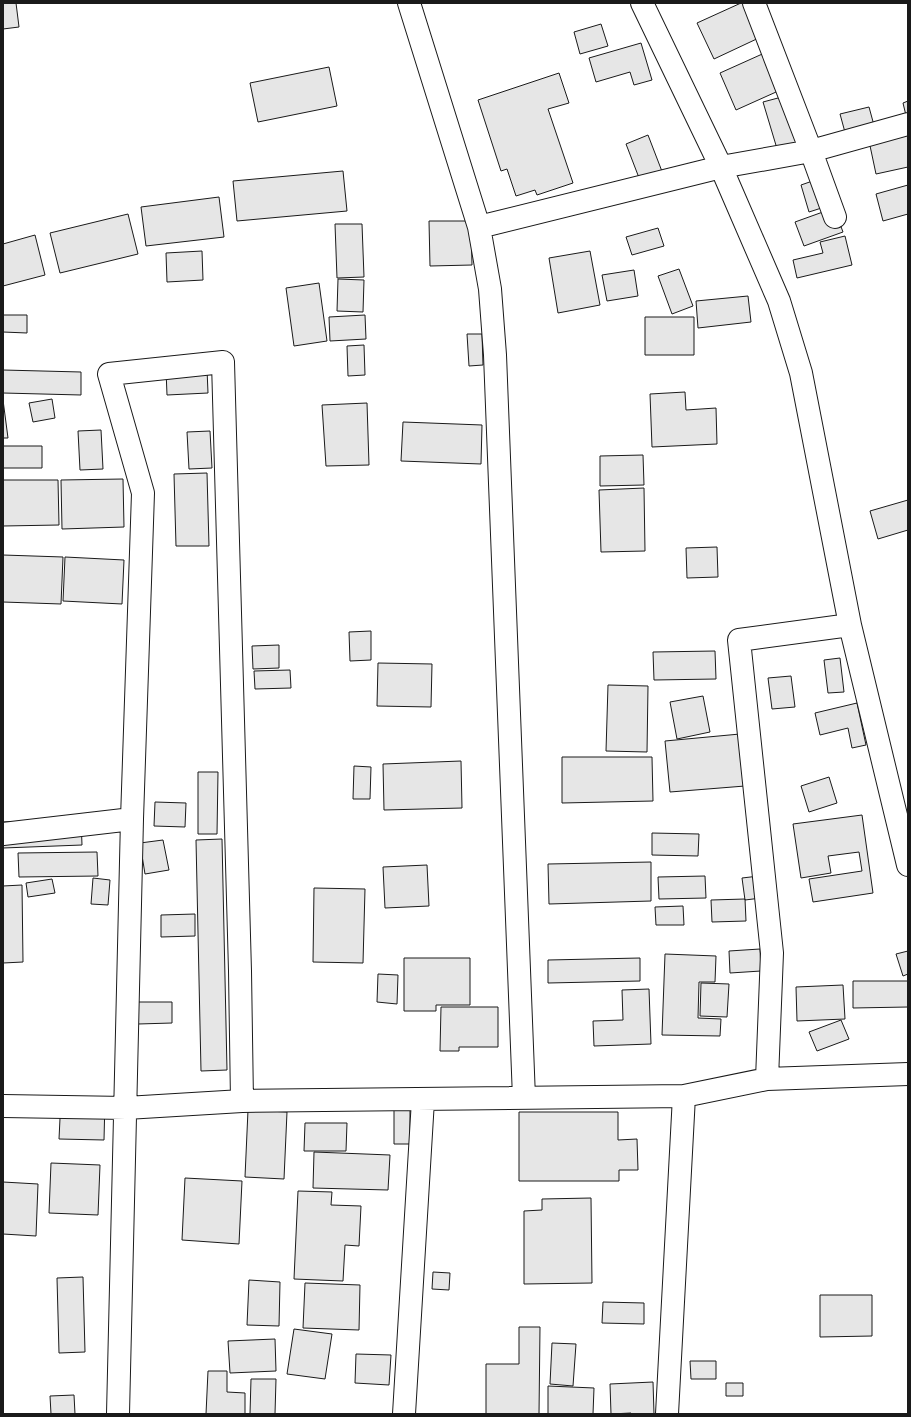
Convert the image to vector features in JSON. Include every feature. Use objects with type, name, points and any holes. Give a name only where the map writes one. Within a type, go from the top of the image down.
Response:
[{"type":"street","points":[[409,3],[479,227],[490,289],[495,355],[524,1098]]},
{"type":"street","points":[[642,3],[721,167],[779,301],[801,373],[850,625],[908,865]]},
{"type":"street","points":[[754,3],[835,216]]},
{"type":"street","points":[[479,227],[721,167],[811,151],[908,124]]},
{"type":"street","points":[[118,1414],[132,819],[143,493],[109,374],[223,362],[240,963],[242,1101]]},
{"type":"street","points":[[767,1079],[772,953],[740,640],[850,625]]},
{"type":"street","points":[[3,834],[132,819]]},
{"type":"street","points":[[3,1106],[126,1108],[242,1101],[684,1096],[767,1079],[908,1074]]},
{"type":"street","points":[[667,1414],[684,1096]]},
{"type":"street","points":[[404,1414],[424,1100]]},
{"type":"building","points":[[3,3],[16,3],[19,27],[3,29]]},
{"type":"building","points":[[741,3],[748,3],[763,36],[714,59],[697,23]]},
{"type":"building","points":[[601,24],[608,46],[580,54],[574,32]]},
{"type":"building","points":[[641,43],[652,80],[634,85],[630,72],[596,82],[589,58]]},
{"type":"building","points":[[769,51],[785,88],[736,110],[720,73]]},
{"type":"building","points":[[329,67],[337,106],[258,122],[250,83]]},
{"type":"building","points":[[559,73],[569,103],[548,109],[573,183],[537,195],[535,190],[516,196],[507,169],[501,171],[478,100]]},
{"type":"building","points":[[793,94],[810,154],[781,162],[763,102]]},
{"type":"building","points":[[908,101],[908,124],[903,103]]},
{"type":"building","points":[[869,107],[875,129],[846,136],[840,114]]},
{"type":"building","points":[[908,133],[908,167],[876,174],[869,141]]},
{"type":"building","points":[[648,135],[668,187],[646,196],[626,144]]},
{"type":"building","points":[[343,171],[347,211],[237,221],[233,181]]},
{"type":"building","points":[[824,177],[834,204],[809,212],[801,185]]},
{"type":"building","points":[[908,185],[908,214],[883,221],[876,194]]},
{"type":"building","points":[[219,197],[224,237],[146,246],[141,207]]},
{"type":"building","points":[[834,208],[843,232],[804,246],[795,222]]},
{"type":"building","points":[[128,214],[138,254],[60,273],[50,233]]},
{"type":"building","points":[[429,221],[471,221],[472,265],[430,266]]},
{"type":"building","points":[[335,224],[362,224],[364,277],[337,278]]},
{"type":"building","points":[[658,228],[664,246],[632,255],[626,237]]},
{"type":"building","points":[[35,235],[45,275],[3,286],[3,244]]},
{"type":"building","points":[[845,236],[852,265],[797,278],[793,260],[823,253],[820,242]]},
{"type":"building","points":[[202,251],[203,280],[167,282],[166,253]]},
{"type":"building","points":[[590,251],[600,305],[558,313],[549,258]]},
{"type":"building","points":[[679,269],[693,306],[672,314],[658,276]]},
{"type":"building","points":[[634,270],[638,296],[607,301],[602,275]]},
{"type":"building","points":[[338,279],[364,280],[363,312],[337,311]]},
{"type":"building","points":[[319,283],[327,341],[294,346],[286,288]]},
{"type":"building","points":[[748,296],[751,322],[698,328],[696,301]]},
{"type":"building","points":[[3,315],[27,315],[27,333],[3,332]]},
{"type":"building","points":[[365,315],[366,339],[330,341],[329,317]]},
{"type":"building","points":[[645,317],[694,317],[694,355],[645,355]]},
{"type":"building","points":[[467,334],[482,334],[483,365],[469,366]]},
{"type":"building","points":[[364,345],[365,375],[348,376],[347,346]]},
{"type":"building","points":[[207,369],[208,393],[167,395],[166,370]]},
{"type":"building","points":[[3,370],[81,372],[81,395],[3,393]]},
{"type":"building","points":[[685,392],[686,410],[716,408],[717,444],[652,447],[650,394]]},
{"type":"building","points":[[52,399],[55,418],[33,422],[29,403]]},
{"type":"building","points":[[3,400],[8,438],[3,438]]},
{"type":"building","points":[[367,403],[369,465],[326,466],[322,405]]},
{"type":"building","points":[[403,422],[482,425],[481,464],[401,461]]},
{"type":"building","points":[[101,430],[103,469],[80,470],[78,431]]},
{"type":"building","points":[[210,431],[212,468],[189,469],[187,432]]},
{"type":"building","points":[[3,446],[42,446],[42,468],[3,468]]},
{"type":"building","points":[[643,455],[644,485],[600,486],[600,456]]},
{"type":"building","points":[[207,473],[209,546],[176,546],[174,474]]},
{"type":"building","points":[[123,479],[124,527],[62,529],[61,480]]},
{"type":"building","points":[[3,480],[58,480],[59,525],[3,526]]},
{"type":"building","points":[[644,488],[645,551],[601,552],[599,490]]},
{"type":"building","points":[[908,500],[908,530],[878,539],[870,511]]},
{"type":"building","points":[[717,547],[718,577],[687,578],[686,548]]},
{"type":"building","points":[[3,555],[63,557],[61,604],[3,602]]},
{"type":"building","points":[[65,557],[124,560],[122,604],[63,601]]},
{"type":"building","points":[[371,631],[371,660],[350,661],[349,632]]},
{"type":"building","points":[[279,645],[279,668],[253,669],[252,646]]},
{"type":"building","points":[[715,651],[716,679],[654,680],[653,652]]},
{"type":"building","points":[[840,658],[844,692],[828,693],[824,660]]},
{"type":"building","points":[[378,663],[432,664],[431,707],[377,706]]},
{"type":"building","points":[[290,670],[291,688],[255,689],[254,671]]},
{"type":"building","points":[[791,676],[795,707],[772,709],[768,678]]},
{"type":"building","points":[[608,685],[648,686],[647,752],[606,751]]},
{"type":"building","points":[[703,696],[710,732],[677,739],[670,702]]},
{"type":"building","points":[[857,703],[866,745],[852,748],[848,728],[820,735],[815,713]]},
{"type":"building","points":[[740,734],[745,786],[670,792],[665,741]]},
{"type":"building","points":[[562,757],[652,757],[653,801],[562,803]]},
{"type":"building","points":[[461,761],[462,808],[384,810],[383,764]]},
{"type":"building","points":[[354,766],[371,767],[370,799],[353,799]]},
{"type":"building","points":[[198,772],[218,772],[217,834],[198,834]]},
{"type":"building","points":[[829,777],[837,803],[809,812],[801,786]]},
{"type":"building","points":[[155,802],[186,803],[185,827],[154,826]]},
{"type":"building","points":[[862,815],[873,893],[813,902],[809,879],[862,871],[859,852],[828,856],[831,873],[801,878],[793,824]]},
{"type":"building","points":[[81,819],[82,845],[3,848],[3,822]]},
{"type":"building","points":[[652,833],[699,834],[698,856],[652,855]]},
{"type":"building","points":[[222,839],[227,1070],[201,1071],[196,840]]},
{"type":"building","points":[[163,840],[169,870],[145,874],[140,843]]},
{"type":"building","points":[[97,852],[98,876],[19,877],[18,853]]},
{"type":"building","points":[[651,862],[651,901],[549,904],[548,864]]},
{"type":"building","points":[[427,865],[429,906],[385,908],[383,867]]},
{"type":"building","points":[[705,876],[706,898],[659,899],[658,877]]},
{"type":"building","points":[[759,876],[761,898],[745,900],[742,878]]},
{"type":"building","points":[[93,878],[110,880],[108,905],[91,904]]},
{"type":"building","points":[[52,879],[55,893],[28,897],[26,883]]},
{"type":"building","points":[[22,885],[23,962],[3,963],[3,886]]},
{"type":"building","points":[[314,888],[365,889],[363,963],[313,962]]},
{"type":"building","points":[[745,899],[746,921],[712,922],[711,900]]},
{"type":"building","points":[[683,906],[684,925],[656,925],[655,907]]},
{"type":"building","points":[[195,914],[195,936],[161,937],[161,915]]},
{"type":"building","points":[[760,949],[761,971],[730,973],[729,951]]},
{"type":"building","points":[[908,951],[908,974],[903,976],[896,954]]},
{"type":"building","points":[[665,954],[716,956],[715,982],[699,982],[698,1018],[721,1019],[720,1036],[662,1035]]},
{"type":"building","points":[[404,958],[470,958],[470,1005],[436,1005],[436,1011],[404,1011]]},
{"type":"building","points":[[640,958],[640,981],[548,983],[548,960]]},
{"type":"building","points":[[378,974],[398,975],[397,1004],[377,1002]]},
{"type":"building","points":[[853,981],[908,981],[908,1007],[853,1008]]},
{"type":"building","points":[[701,983],[729,984],[727,1017],[700,1016]]},
{"type":"building","points":[[843,985],[845,1019],[797,1021],[796,987]]},
{"type":"building","points":[[649,989],[651,1044],[594,1046],[593,1021],[623,1020],[622,990]]},
{"type":"building","points":[[138,1002],[172,1002],[172,1023],[138,1024]]},
{"type":"building","points":[[441,1007],[498,1007],[498,1047],[459,1047],[459,1051],[440,1051]]},
{"type":"building","points":[[841,1020],[849,1039],[817,1051],[809,1032]]},
{"type":"building","points":[[61,1098],[105,1099],[104,1140],[59,1139]]},
{"type":"building","points":[[394,1109],[410,1109],[410,1144],[394,1144]]},
{"type":"building","points":[[248,1110],[287,1112],[284,1179],[245,1177]]},
{"type":"building","points":[[519,1112],[618,1112],[618,1140],[637,1139],[638,1170],[619,1170],[619,1181],[519,1181]]},
{"type":"building","points":[[305,1123],[347,1123],[346,1151],[304,1151]]},
{"type":"building","points":[[314,1152],[390,1155],[388,1190],[313,1188]]},
{"type":"building","points":[[51,1163],[100,1165],[98,1215],[49,1213]]},
{"type":"building","points":[[185,1178],[242,1181],[239,1244],[182,1240]]},
{"type":"building","points":[[3,1182],[38,1184],[36,1236],[3,1234]]},
{"type":"building","points":[[298,1191],[332,1192],[331,1205],[361,1206],[359,1246],[345,1245],[343,1281],[294,1279]]},
{"type":"building","points":[[591,1198],[592,1283],[524,1284],[524,1211],[542,1210],[542,1199]]},
{"type":"building","points":[[433,1272],[450,1273],[449,1290],[432,1289]]},
{"type":"building","points":[[83,1277],[85,1352],[59,1353],[57,1278]]},
{"type":"building","points":[[249,1280],[280,1282],[279,1326],[247,1325]]},
{"type":"building","points":[[305,1283],[360,1285],[359,1330],[303,1328]]},
{"type":"building","points":[[820,1295],[872,1295],[872,1336],[820,1337]]},
{"type":"building","points":[[603,1302],[644,1303],[644,1324],[602,1323]]},
{"type":"building","points":[[519,1327],[540,1327],[539,1414],[486,1414],[486,1364],[519,1364]]},
{"type":"building","points":[[294,1329],[332,1334],[325,1379],[287,1374]]},
{"type":"building","points":[[275,1339],[276,1371],[230,1373],[228,1341]]},
{"type":"building","points":[[552,1343],[576,1344],[573,1386],[550,1384]]},
{"type":"building","points":[[356,1354],[391,1355],[389,1385],[355,1383]]},
{"type":"building","points":[[690,1361],[716,1361],[716,1379],[691,1379]]},
{"type":"building","points":[[208,1371],[227,1371],[227,1392],[245,1393],[245,1414],[206,1414]]},
{"type":"building","points":[[251,1379],[276,1379],[275,1414],[250,1414]]},
{"type":"building","points":[[653,1382],[654,1414],[611,1414],[610,1384]]},
{"type":"building","points":[[726,1383],[743,1383],[743,1396],[726,1396]]},
{"type":"building","points":[[548,1386],[594,1388],[593,1414],[548,1414]]},
{"type":"building","points":[[74,1395],[75,1414],[51,1414],[50,1396]]}]
